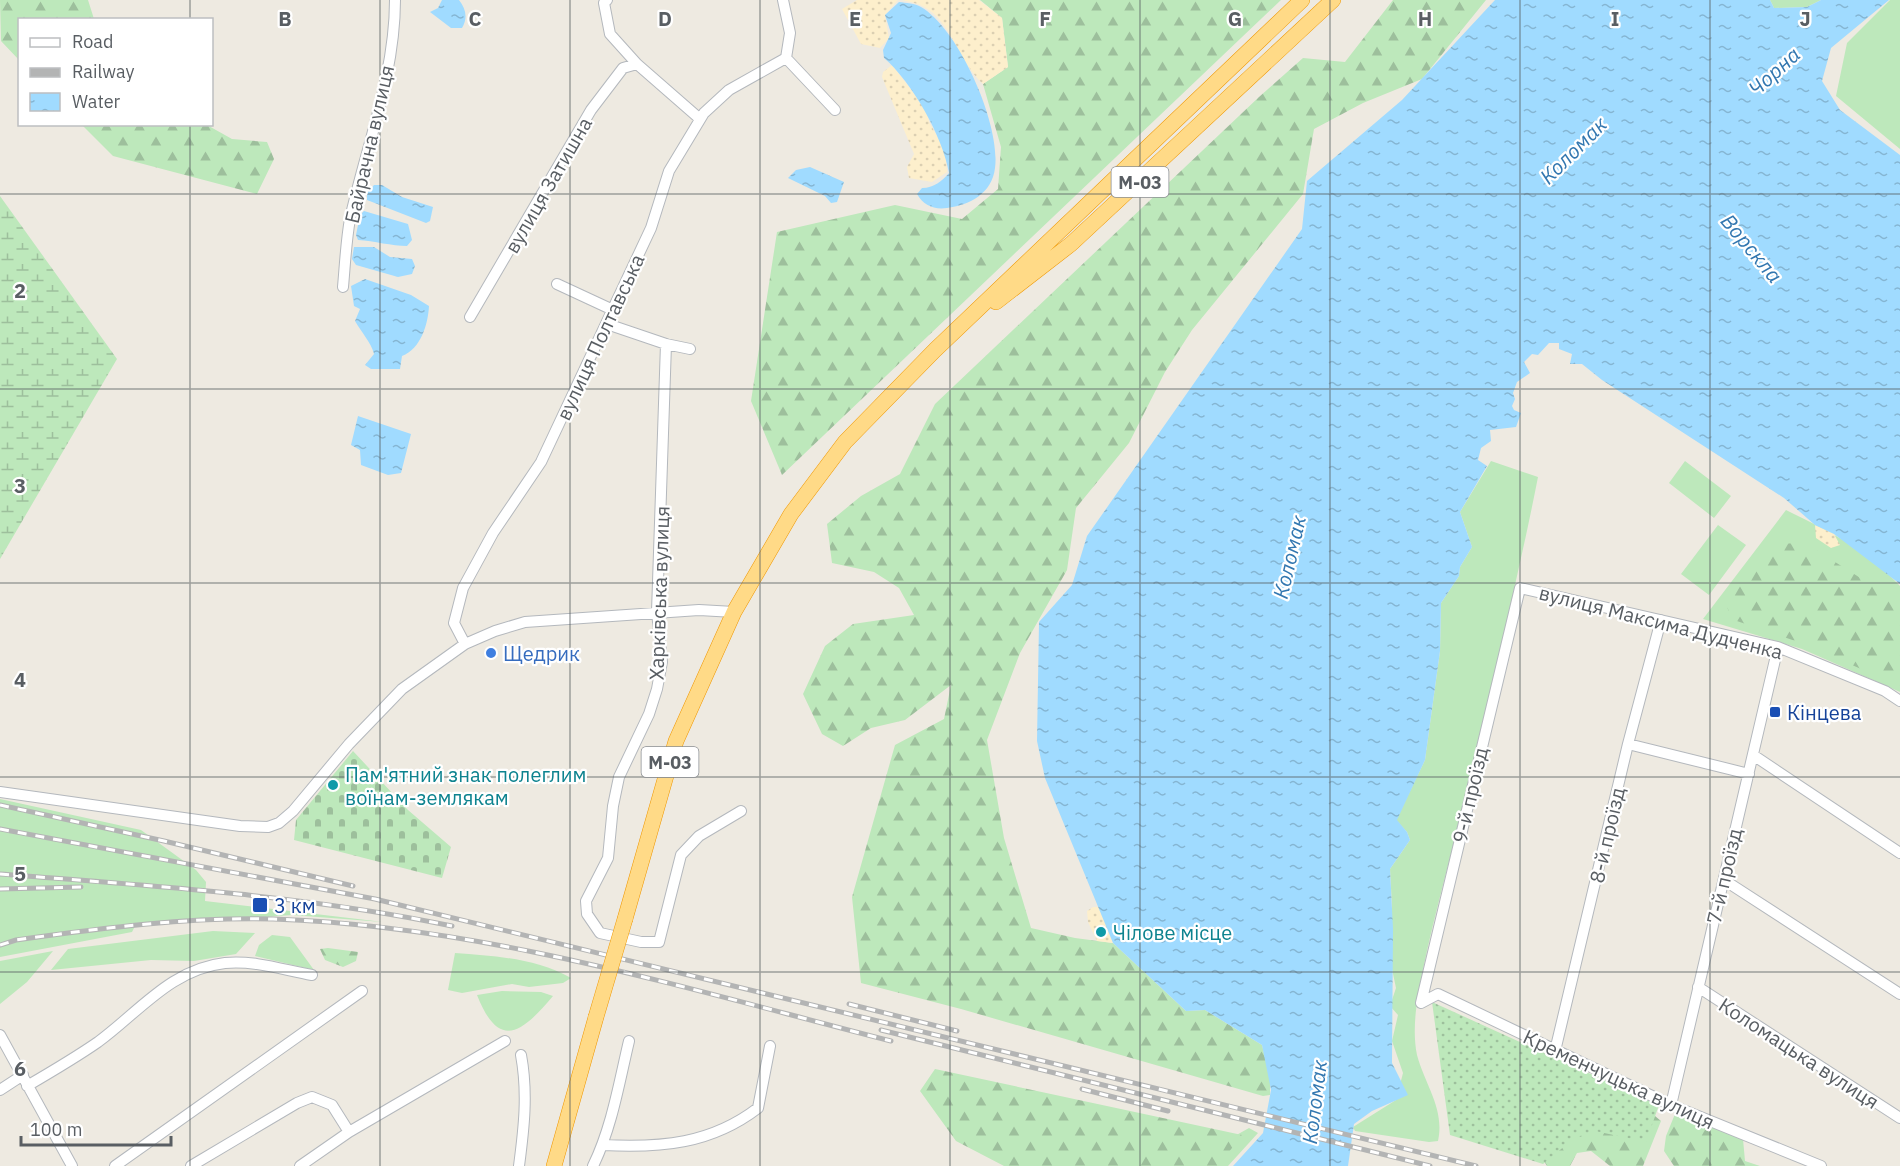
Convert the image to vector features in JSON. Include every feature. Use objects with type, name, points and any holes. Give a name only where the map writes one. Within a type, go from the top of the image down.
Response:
[{"type":"highway","name":"М-03","points":[[554,1166],[676,741],[734,612],[791,514],[845,442],[935,350],[1302,0]]},
{"type":"highway","name":"М-03","points":[[935,350],[1071,244],[1333,0]]},
{"type":"street","name":"Байрачна вулиця","points":[[343,287],[350,221],[387,74],[395,22],[395,0]]},
{"type":"street","points":[[607,0],[604,3],[610,34],[637,64],[700,119]]},
{"type":"street","points":[[783,0],[790,33],[786,58],[835,110]]},
{"type":"street","name":"вулиця Полтавська","points":[[465,644],[454,623],[463,588],[493,533],[541,462],[651,228],[669,171],[700,119],[729,90],[786,58]]},
{"type":"street","name":"вулиця Затишна","points":[[470,317],[591,110],[623,68],[637,64]]},
{"type":"street","points":[[557,284],[613,310]]},
{"type":"street","points":[[607,324],[666,344],[690,349]]},
{"type":"street","name":"Харківська вулиця","points":[[666,344],[657,612],[662,662],[649,714],[619,777],[613,806],[608,858],[586,901],[587,914],[600,933],[641,942],[659,942],[681,855],[699,836],[741,811]]},
{"type":"street","name":"вулиця Максима Дудченка","points":[[1520,588],[1778,647],[1885,692],[1900,701]]},
{"type":"street","name":"9-й проїзд","points":[[1421,1003],[1520,588]]},
{"type":"street","points":[[0,792],[240,826],[268,826],[279,823],[293,811],[349,744],[402,689],[465,644],[525,621],[657,612],[734,612]]},
{"type":"street","name":"8-й проїзд","points":[[1556,1051],[1628,744],[1661,620]]},
{"type":"street","name":"7-й проїзд","points":[[1671,1106],[1778,647]]},
{"type":"street","points":[[1628,744],[1749,774]]},
{"type":"street","points":[[1753,755],[1900,853]]},
{"type":"street","points":[[1724,880],[1900,994]]},
{"type":"street","points":[[0,1090],[25,1080],[98,1042],[169,982],[200,968],[226,963],[255,963],[312,975]]},
{"type":"street","name":"Коломацька вулиця","points":[[1698,987],[1900,1118]]},
{"type":"street","points":[[115,1166],[362,991]]},
{"type":"street","name":"Кременчуцька вулиця","points":[[1421,1003],[1438,994],[1671,1106],[1821,1166]]},
{"type":"street","points":[[0,1035],[72,1166]]},
{"type":"street","points":[[300,1166],[349,1132],[505,1041]]},
{"type":"street","points":[[593,1166],[603,1145],[629,1041]]},
{"type":"street","points":[[603,1145],[682,1144],[740,1122],[758,1108],[770,1046]]},
{"type":"street","points":[[519,1166],[526,1111],[525,1079],[521,1055]]},
{"type":"street","points":[[191,1166],[297,1103],[312,1097],[332,1105],[349,1132]]},
{"type":"green space","points":[[0,0],[88,0],[94,18],[18,18],[18,59],[1,41]]},
{"type":"green space","points":[[980,0],[1281,0],[782,475],[751,401],[777,232],[895,205],[962,219],[998,189],[1001,147],[983,84],[1008,67],[1002,18]]},
{"type":"green space","points":[[1393,0],[1486,0],[1422,79],[1363,103],[1314,129],[1303,194],[1192,330],[1165,372],[1129,443],[1076,508],[1067,570],[1020,653],[987,740],[1004,838],[1031,928],[1075,938],[1113,943],[1186,1011],[1205,1010],[1262,1045],[1270,1077],[1270,1095],[1263,1096],[961,1009],[861,983],[852,897],[895,745],[944,719],[951,685],[905,720],[871,728],[843,746],[822,734],[803,694],[825,646],[853,624],[914,615],[899,588],[874,572],[832,563],[827,524],[861,496],[900,474],[935,404],[1259,97],[1303,58],[1345,62]]},
{"type":"green space","points":[[1770,0],[1821,0],[1807,7],[1774,8]]},
{"type":"green space","points":[[1890,0],[1900,0],[1900,149],[1836,96],[1847,43]]},
{"type":"green space","points":[[83,126],[209,126],[232,139],[267,142],[274,159],[257,194],[113,156]]},
{"type":"green space","points":[[0,196],[117,359],[0,559]]},
{"type":"green space","points":[[1491,461],[1538,477],[1511,602],[1418,996],[1415,1025],[1417,1055],[1439,1118],[1438,1141],[1429,1142],[1355,1131],[1353,1127],[1396,1100],[1403,1073],[1392,1041],[1398,1015],[1390,1006],[1396,988],[1389,955],[1392,907],[1390,869],[1410,840],[1407,832],[1396,820],[1425,760],[1440,651],[1441,603],[1459,576],[1460,567],[1472,547],[1460,512]]},
{"type":"green space","points":[[1685,461],[1731,496],[1714,518],[1669,483]]},
{"type":"green space","points":[[1786,510],[1861,551],[1900,586],[1900,692],[1802,649],[1703,619]]},
{"type":"green space","points":[[1718,525],[1746,545],[1709,595],[1681,574]]},
{"type":"green space","points":[[1805,543],[1900,603],[1900,686],[1804,644],[1731,619],[1725,600],[1741,574],[1774,544]]},
{"type":"green space","points":[[353,751],[408,810],[451,847],[442,878],[294,840],[296,820]]},
{"type":"green space","points":[[0,799],[141,830],[196,870],[206,882],[205,901],[383,922],[292,915],[135,926],[132,932],[0,957]]},
{"type":"green space","points":[[213,931],[255,933],[236,954],[194,961],[151,960],[51,970],[68,949]]},
{"type":"green space","points":[[272,935],[290,937],[314,970],[255,956],[259,945]]},
{"type":"green space","points":[[320,949],[358,952],[356,961],[343,967],[325,960]]},
{"type":"green space","points":[[53,951],[27,982],[0,1004],[0,961]]},
{"type":"green space","points":[[455,953],[529,962],[571,978],[563,983],[529,987],[512,984],[462,993],[448,990]]},
{"type":"green space","points":[[502,991],[541,992],[553,996],[521,1027],[503,1030],[494,1024],[485,1013],[477,995]]},
{"type":"green space","points":[[1432,1002],[1659,1105],[1646,1142],[1595,1131],[1572,1140],[1543,1164],[1450,1135]]},
{"type":"green space","points":[[935,1069],[1242,1135],[1218,1166],[1004,1166],[956,1141],[920,1091]]},
{"type":"green space","points":[[1675,1114],[1698,1120],[1743,1139],[1745,1161],[1760,1166],[1674,1166],[1664,1151],[1666,1136]]},
{"type":"green space","points":[[1655,1116],[1661,1121],[1643,1166],[1610,1166],[1591,1151],[1577,1153],[1570,1166],[1547,1166],[1541,1156],[1562,1134],[1621,1127]]},
{"type":"green space","points":[[1249,1128],[1258,1133],[1228,1166],[1181,1166]]},
{"type":"sand","points":[[857,0],[898,0],[885,15],[889,38],[880,48],[861,44],[842,9]]},
{"type":"sand","points":[[902,0],[979,0],[1002,18],[1008,67],[983,84],[968,66],[941,22],[919,4]]},
{"type":"sand","points":[[892,65],[926,109],[929,122],[945,150],[947,172],[932,182],[909,178],[907,167],[914,154],[882,77],[883,72]]},
{"type":"sand","points":[[1815,525],[1834,534],[1840,545],[1831,548],[1816,538]]},
{"type":"sand","name":"Чілове місце","points":[[1093,907],[1100,907],[1113,943],[1097,941],[1088,922],[1087,911]]},
{"type":"water","points":[[442,0],[459,0],[465,14],[462,28],[451,28],[430,12],[438,8]]},
{"type":"water","points":[[1495,0],[1770,0],[1774,8],[1807,7],[1821,0],[1889,0],[1831,48],[1822,81],[1840,110],[1900,155],[1900,584],[1834,534],[1815,525],[1784,498],[1602,380],[1582,364],[1570,364],[1572,354],[1559,349],[1559,343],[1549,343],[1538,355],[1532,354],[1524,362],[1530,373],[1517,382],[1513,393],[1515,399],[1512,406],[1514,410],[1521,413],[1516,427],[1490,430],[1491,441],[1481,448],[1478,460],[1487,466],[1460,512],[1472,547],[1460,567],[1459,576],[1441,603],[1440,651],[1425,760],[1397,820],[1407,832],[1410,840],[1390,869],[1393,929],[1392,1063],[1408,1095],[1372,1111],[1354,1124],[1348,1166],[1233,1166],[1263,1133],[1271,1090],[1262,1045],[1205,1010],[1186,1011],[1113,943],[1045,778],[1037,741],[1039,622],[1072,585],[1087,536],[1302,229],[1307,181],[1402,100]]},
{"type":"water","points":[[899,2],[919,6],[935,18],[963,56],[984,104],[995,150],[995,168],[993,177],[984,191],[978,197],[963,204],[947,208],[933,207],[922,201],[917,194],[922,188],[937,184],[949,173],[940,143],[925,111],[895,68],[884,58],[883,50],[891,33],[885,15]]},
{"type":"water","points":[[810,167],[844,182],[837,202],[831,203],[825,196],[788,178],[796,170]]},
{"type":"water","points":[[374,185],[382,185],[402,197],[433,207],[430,221],[426,223],[367,200],[367,193]]},
{"type":"water","points":[[364,211],[408,224],[412,240],[407,246],[358,240],[356,235],[360,215]]},
{"type":"water","points":[[354,247],[374,247],[390,257],[412,259],[415,266],[412,274],[398,277],[356,265],[352,259]]},
{"type":"water","points":[[365,279],[411,295],[429,306],[427,320],[419,342],[409,353],[402,356],[400,369],[371,369],[365,365],[374,354],[355,321],[360,309],[354,306],[351,286]]},
{"type":"water","points":[[358,416],[411,434],[401,473],[388,475],[361,465],[360,450],[351,445]]},
{"type":"railway","points":[[0,805],[353,886]]},
{"type":"railway","points":[[0,829],[375,899],[1476,1166]]},
{"type":"railway","points":[[0,874],[284,899],[340,906],[452,926]]},
{"type":"railway","points":[[0,889],[81,887]]},
{"type":"railway","points":[[0,945],[16,940],[112,928],[209,920],[273,919],[352,924],[508,947],[585,963],[891,1041]]},
{"type":"railway","points":[[849,1004],[957,1031]]},
{"type":"railway","points":[[881,1030],[1430,1166]]},
{"type":"railway","points":[[1082,1089],[1168,1111]]},
{"type":"place","name":"Щедрик","points":[[491,653]]},
{"type":"place","name":"Кінцева","points":[[1775,712]]},
{"type":"place","name":"Пам'ятний знак полеглим воїнам-землякам","points":[[333,785]]},
{"type":"place","name":"3 км","points":[[260,905]]},
{"type":"place","name":"Чілове місце","points":[[1101,932]]},
{"type":"water label","name":"Чорна","points":[[1774,71]]},
{"type":"water label","name":"Коломак","points":[[1573,150]]},
{"type":"water label","name":"Ворскла","points":[[1752,248]]},
{"type":"water label","name":"Коломак","points":[[1289,557]]},
{"type":"water label","name":"Коломак","points":[[1314,1102]]}]
